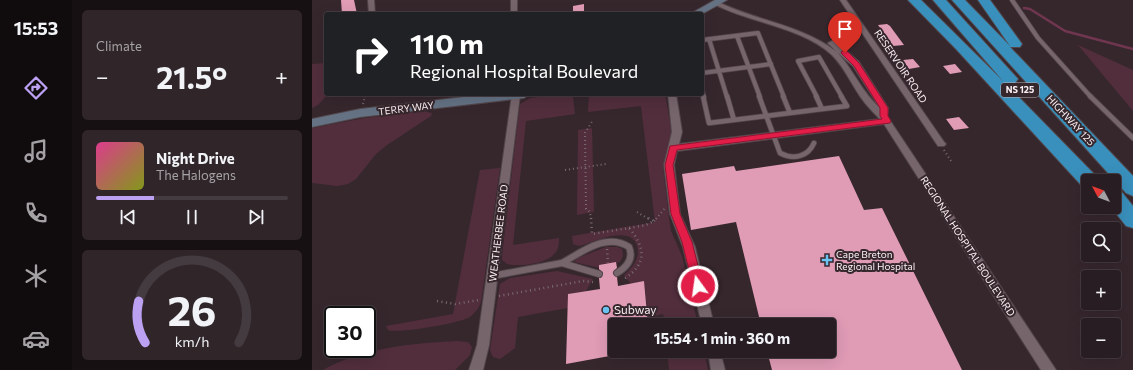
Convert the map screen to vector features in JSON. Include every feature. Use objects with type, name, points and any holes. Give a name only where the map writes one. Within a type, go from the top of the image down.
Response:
[{"type":"highway","points":[[914,0],[961,46],[1082,174]]},
{"type":"highway","name":"HIGHWAY 125","points":[[939,0],[1094,174]]},
{"type":"highway","name":"HIGHWAY 125","points":[[958,0],[1133,188]]},
{"type":"highway","points":[[984,0],[1003,30],[1101,152]]},
{"type":"highway","points":[[1121,205],[1133,220]]},
{"type":"highway","points":[[1121,214],[1133,227]]},
{"type":"street","points":[[371,0],[372,12]]},
{"type":"street","points":[[514,0],[514,12]]},
{"type":"street","name":"RESERVOIR ROAD","points":[[843,0],[941,144]]},
{"type":"street","points":[[699,12],[718,1]]},
{"type":"street","name":"REGIONAL HOSPITAL BOULEVARD","points":[[718,1],[743,16],[808,36],[826,46],[841,59],[854,76],[874,110],[885,119],[1049,370]]},
{"type":"street","name":"TERRY WAY","points":[[312,123],[360,113],[503,96]]},
{"type":"street","name":"WEATHERBEE ROAD","points":[[476,370],[482,353],[492,276],[520,96]]},
{"type":"street","points":[[672,96],[677,132],[669,165],[674,204],[677,219],[688,247],[706,318]]},
{"type":"street","points":[[673,148],[774,136],[885,119]]},
{"type":"street","points":[[715,358],[718,370]]},
{"type":"lane","points":[[1012,0],[1035,34],[1070,76],[1133,138]]},
{"type":"lane","points":[[704,40],[758,34],[790,113]]},
{"type":"lane","points":[[737,36],[780,153],[789,157],[806,154],[813,148],[814,143]]},
{"type":"lane","points":[[709,39],[734,120]]},
{"type":"lane","points":[[703,96],[709,123],[823,110],[847,106],[819,57],[798,61],[823,110]]},
{"type":"lane","points":[[704,73],[771,64]]},
{"type":"lane","points":[[492,276],[562,263],[603,242],[619,240],[629,246],[632,255],[627,265],[617,273]]},
{"type":"lane","points":[[562,263],[599,274]]},
{"type":"path","points":[[593,120],[585,132],[586,209],[590,212],[592,234],[646,225],[654,221],[662,210],[674,204]]},
{"type":"path","points":[[941,144],[951,161]]},
{"type":"path","points":[[565,170],[606,164]]},
{"type":"path","points":[[637,212],[654,221]]},
{"type":"path","points":[[620,280],[634,272],[642,255],[639,240],[629,228]]},
{"type":"path","points":[[437,301],[455,304],[584,281],[600,282]]},
{"type":"shaded area","points":[[1078,45],[1133,70],[1133,111]]},
{"type":"shaded area","points":[[324,63],[324,96],[326,96],[318,105],[312,108],[312,64]]},
{"type":"shaded area","points":[[546,96],[572,96],[575,114],[526,121],[513,245],[559,238],[559,244],[556,251],[546,260],[533,264],[512,265],[507,264],[502,260],[502,256],[520,104],[530,98]]},
{"type":"shaded area","points":[[589,96],[665,96],[672,133],[663,167],[669,218],[671,231],[682,256],[696,318],[664,318],[663,314],[648,318],[644,281],[631,284],[624,275],[634,264],[638,255],[636,242],[630,237],[622,235],[613,236],[579,246],[573,244],[572,236],[655,222],[641,106],[588,112]]},
{"type":"shaded area","points":[[423,111],[432,113],[431,116],[376,154],[356,179],[348,184],[337,186],[312,183],[312,128],[365,118]]},
{"type":"shaded area","points":[[592,128],[594,212],[577,215],[578,130]]},
{"type":"shaded area","points":[[500,168],[481,302],[478,308],[470,317],[455,322],[416,329],[394,331],[388,330],[386,326],[453,314],[480,170]]},
{"type":"shaded area","points":[[606,247],[617,247],[622,249],[623,256],[620,262],[600,268],[574,262],[578,258]]},
{"type":"shaded area","points":[[557,271],[593,279],[586,291],[568,294],[568,308],[518,317],[515,348],[500,359],[493,357],[490,350],[500,284],[510,278]]},
{"type":"shaded area","points":[[457,341],[468,342],[472,347],[470,355],[455,370],[323,370],[349,358],[376,358],[376,351],[423,343]]},
{"type":"shaded area","points":[[668,358],[705,358],[708,370],[669,370]]},
{"type":"building","points":[[341,0],[354,0],[357,12],[342,12]]},
{"type":"building","points":[[584,4],[584,12],[573,12],[573,6]]},
{"type":"building","points":[[887,24],[904,45],[893,46],[878,25]]},
{"type":"building","points":[[913,59],[920,67],[909,69],[903,60]]},
{"type":"building","points":[[955,64],[962,72],[950,74],[943,66]]},
{"type":"building","points":[[959,117],[969,128],[954,130],[946,119]]},
{"type":"building","name":"Cape Breton Regional Hospital","points":[[839,156],[864,210],[882,208],[962,370],[772,370],[769,358],[836,358],[836,318],[759,318],[736,222],[691,230],[682,174],[734,166],[736,171]]},
{"type":"building","points":[[616,262],[617,268],[613,273],[617,277],[618,286],[644,281],[647,318],[608,318],[608,356],[566,364],[568,294],[600,289],[599,278],[603,273],[599,269],[599,265]]},
{"type":"waterway","points":[[1024,8],[1030,9],[1065,31],[1133,49]]},
{"type":"place","name":"Cape Breton Regional Hospital","points":[[827,260]]},
{"type":"place","name":"Subway","points":[[606,310]]},
{"type":"route","points":[[698,286],[687,242],[679,225],[676,214],[669,165],[673,148],[887,121],[884,116],[884,108],[856,64],[845,53]]}]
